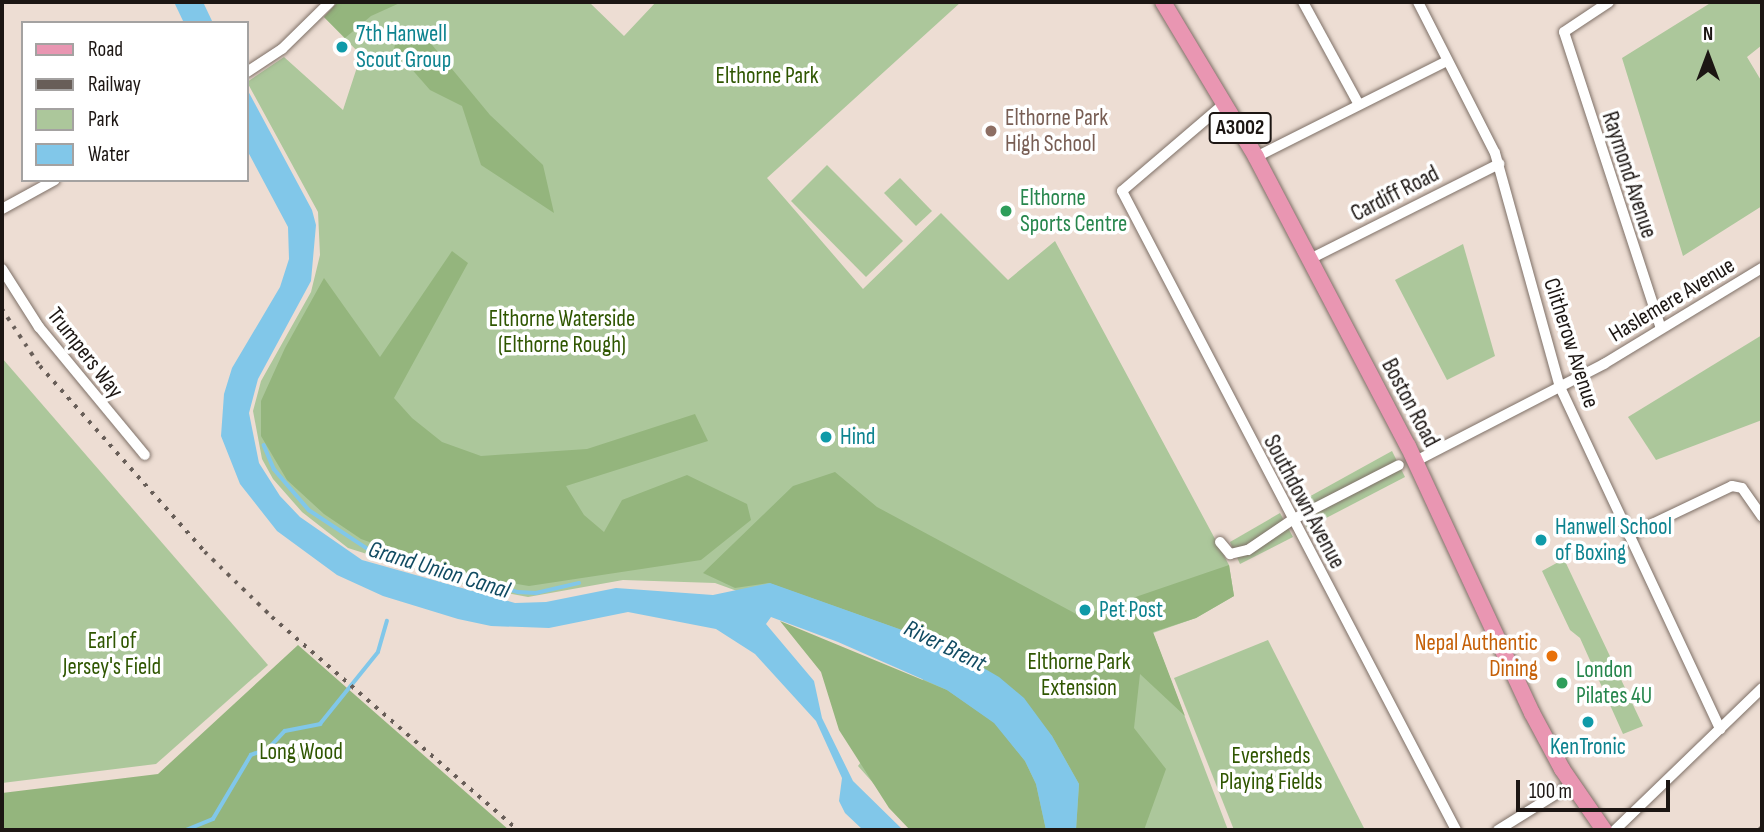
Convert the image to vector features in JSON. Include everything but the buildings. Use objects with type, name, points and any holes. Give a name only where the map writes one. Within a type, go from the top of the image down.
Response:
[{"type":"main road","name":"Boston Road","points":[[1163,2],[1256,157],[1416,461],[1532,713],[1572,784],[1604,830]]},
{"type":"street","points":[[248,71],[290,42],[330,2]]},
{"type":"street","points":[[1303,2],[1358,103]]},
{"type":"street","name":"Clitherow Avenue","points":[[1418,2],[1499,164],[1560,387],[1720,729]]},
{"type":"street","name":"Raymond Avenue","points":[[1608,2],[1564,32],[1661,329]]},
{"type":"street","points":[[1256,157],[1358,103],[1447,61]]},
{"type":"street","name":"Southdown Avenue","points":[[1225,103],[1118,192],[1456,830]]},
{"type":"street","name":"Cardiff Road","points":[[1310,259],[1499,164]]},
{"type":"street","points":[[2,209],[51,182]]},
{"type":"street","name":"Haslemere Avenue","points":[[1416,461],[1560,387],[1762,268]]},
{"type":"street","name":"Trumpers Way","points":[[2,269],[39,327],[145,455]]},
{"type":"street","points":[[1220,542],[1230,554],[1240,553],[1292,520],[1399,465]]},
{"type":"street","points":[[1629,535],[1738,485],[1762,517]]},
{"type":"street","points":[[1615,830],[1762,688]]},
{"type":"street","points":[[1498,830],[1572,784]]},
{"type":"green space","name":"Elthorne Waterside (Elthorne Rough)","points":[[338,2],[589,2],[624,36],[656,2],[961,2],[767,178],[863,289],[941,213],[1008,280],[1055,241],[1229,565],[1234,596],[1196,618],[1153,633],[1228,830],[915,830],[858,766],[935,663],[715,583],[623,580],[528,597],[468,586],[348,548],[302,512],[273,479],[262,459],[253,411],[261,381],[311,292],[320,255],[318,212],[248,81],[284,57],[343,110],[361,55],[324,17]]},
{"type":"green space","points":[[338,2],[402,2],[371,16],[345,38],[324,17]]},
{"type":"green space","points":[[1712,2],[1762,2],[1762,45],[1747,57],[1762,82],[1762,206],[1683,256],[1622,58]]},
{"type":"green space","points":[[405,33],[428,40],[490,115],[543,165],[554,213],[481,165],[462,106],[430,90],[394,49],[397,35]]},
{"type":"green space","points":[[827,165],[903,241],[866,277],[791,201]]},
{"type":"green space","points":[[900,178],[932,211],[916,226],[884,193]]},
{"type":"green space","points":[[1463,244],[1495,356],[1447,380],[1395,280]]},
{"type":"green space","points":[[452,251],[468,263],[394,398],[412,418],[442,442],[481,456],[587,449],[695,414],[708,441],[566,486],[584,515],[604,532],[622,500],[687,475],[747,504],[751,520],[701,560],[529,586],[462,575],[361,539],[324,514],[287,480],[261,436],[261,401],[285,348],[324,278],[380,357]]},
{"type":"green space","points":[[1762,335],[1762,420],[1656,460],[1628,417]]},
{"type":"green space","name":"Earl of Jersey's Field","points":[[2,358],[268,665],[156,764],[2,783]]},
{"type":"green space","points":[[1392,451],[1405,477],[1307,528],[1296,504]]},
{"type":"green space","name":"Elthorne Park Extension","points":[[835,472],[877,507],[1080,616],[1229,565],[1234,596],[1196,618],[1153,632],[1185,716],[1140,674],[1134,728],[1166,769],[1144,830],[1076,830],[1079,784],[1052,736],[1038,719],[944,645],[769,583],[735,588],[703,573],[793,486]]},
{"type":"green space","points":[[1280,513],[1293,537],[1240,564],[1230,542]]},
{"type":"green space","points":[[1564,559],[1643,726],[1623,734],[1580,638],[1570,630],[1542,571]]},
{"type":"green space","points":[[780,621],[947,690],[995,723],[1025,761],[1036,784],[1046,830],[910,830],[889,808],[839,730],[821,672]]},
{"type":"green space","name":"Eversheds Playing Fields","points":[[1268,640],[1365,830],[1234,830],[1174,678]]},
{"type":"green space","name":"Long Wood","points":[[298,645],[509,830],[2,830],[2,793],[158,774]]},
{"type":"water","points":[[174,2],[203,2],[212,21],[183,21]]},
{"type":"water","name":"River Brent","points":[[248,91],[312,210],[316,225],[311,281],[258,379],[249,413],[259,463],[280,496],[300,517],[362,560],[515,603],[546,602],[616,588],[713,595],[770,583],[944,645],[999,677],[1024,698],[1052,736],[1079,784],[1076,830],[1046,830],[1036,784],[1025,761],[994,723],[947,690],[838,642],[771,617],[766,624],[814,681],[822,718],[853,781],[903,830],[863,830],[845,813],[839,801],[842,778],[816,721],[755,654],[716,629],[628,612],[549,628],[491,626],[458,619],[383,596],[337,575],[277,531],[240,484],[221,436],[224,394],[232,368],[280,287],[289,259],[288,227],[248,152]]},
{"type":"waterway","name":"Grand Union Canal","points":[[264,445],[274,469],[309,510],[368,549],[518,592],[536,593],[579,583]]},
{"type":"waterway","points":[[186,830],[213,819],[251,755],[269,748],[285,731],[320,724],[378,652],[387,621]]},
{"type":"railway","points":[[2,309],[40,366],[205,552],[272,617],[518,830]]},
{"type":"railway","points":[[1759,830],[1762,826]]},
{"type":"place","name":"7th Hanwell Scout Group","points":[[342,47]]},
{"type":"place","name":"Elthorne Park High School","points":[[991,131]]},
{"type":"place","name":"Elthorne Sports Centre","points":[[1006,211]]},
{"type":"place","name":"Hind","points":[[826,437]]},
{"type":"place","name":"Hanwell School of Boxing","points":[[1541,540]]},
{"type":"place","name":"Pet Post","points":[[1085,610]]},
{"type":"place","name":"Nepal Authentic Dining","points":[[1552,656]]},
{"type":"place","name":"London Pilates 4U","points":[[1562,683]]},
{"type":"place","name":"KenTronic","points":[[1588,722]]},
{"type":"park label","name":"Elthorne Park","points":[[767,76]]}]
